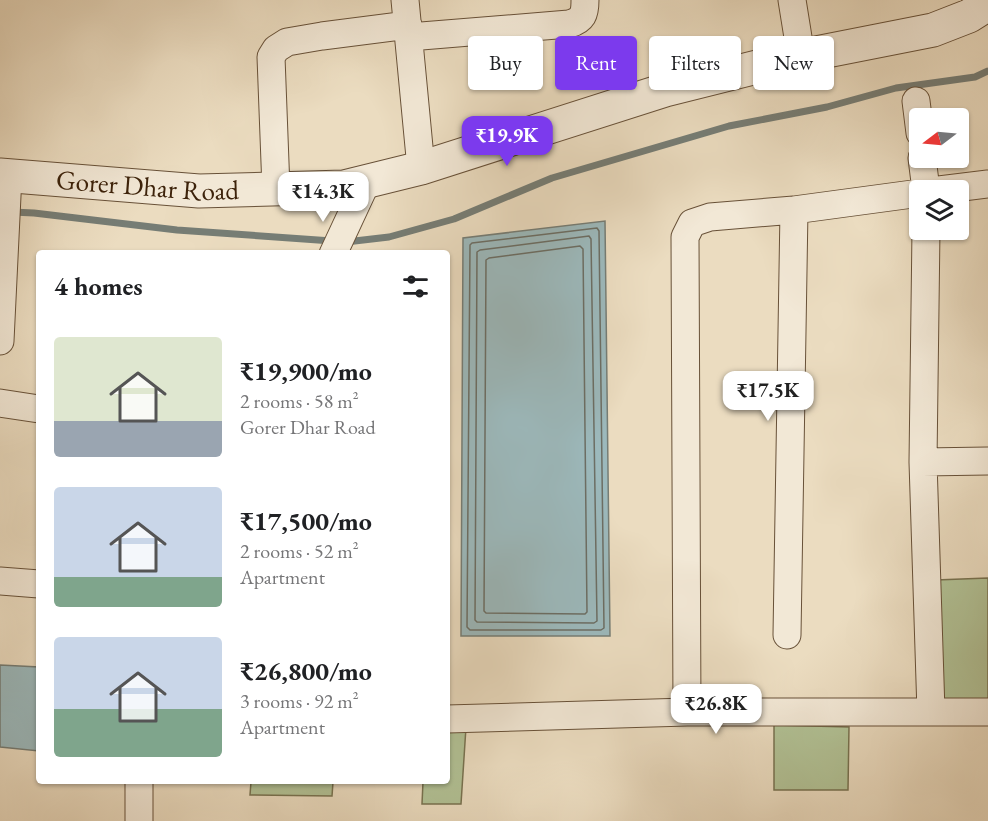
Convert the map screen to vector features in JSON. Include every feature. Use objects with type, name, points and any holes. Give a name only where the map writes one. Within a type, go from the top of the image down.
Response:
[{"type":"street","points":[[276,189],[271,57],[276,49],[287,42],[407,21],[569,24],[579,21],[585,14],[585,0]]},
{"type":"street","points":[[792,0],[798,36]]},
{"type":"street","name":"Gorer Dhar Road","points":[[834,50],[933,30],[969,16],[988,4]]},
{"type":"street","points":[[407,21],[422,168]]},
{"type":"street","name":"Gorer Dhar Road","points":[[5,194],[344,187],[422,168],[665,90],[753,68]]},
{"type":"street","points":[[916,101],[917,108]]},
{"type":"street","points":[[335,250],[367,181]]},
{"type":"street","points":[[969,186],[988,184]]},
{"type":"street","points":[[0,341],[5,194]]},
{"type":"street","points":[[687,712],[685,237],[692,222],[710,217],[794,210],[909,194]]},
{"type":"street","points":[[787,635],[794,210]]},
{"type":"street","points":[[926,240],[924,462],[931,712]]},
{"type":"street","points":[[0,404],[36,409]]},
{"type":"street","points":[[924,462],[988,461]]},
{"type":"street","points":[[0,581],[36,584]]},
{"type":"street","points":[[450,719],[687,712],[988,712]]},
{"type":"street","points":[[139,784],[139,821]]},
{"type":"green space","points":[[988,578],[988,705],[938,705],[936,580]]},
{"type":"green space","points":[[774,725],[849,727],[848,790],[774,790]]},
{"type":"green space","points":[[450,727],[466,727],[461,804],[422,804],[423,784],[450,784]]},
{"type":"green space","points":[[251,784],[333,784],[332,796],[250,795]]},
{"type":"water","points":[[605,221],[610,636],[461,636],[463,238]]},
{"type":"water","points":[[0,665],[36,667],[36,751],[0,747]]},
{"type":"waterway","points":[[346,242],[389,237],[454,219],[552,178],[729,126],[827,107],[896,88],[975,77],[988,71]]},
{"type":"waterway","points":[[12,212],[177,230],[332,241]]}]
